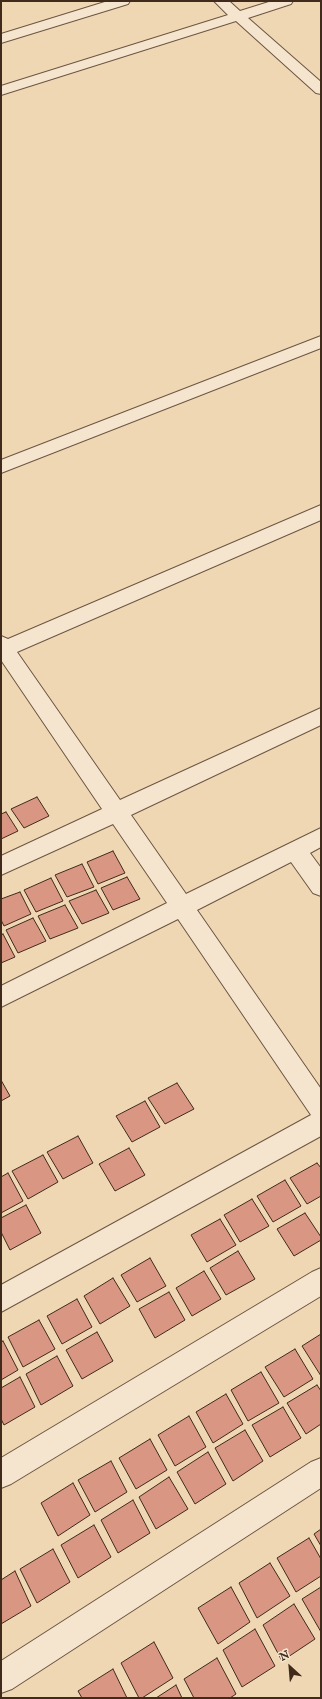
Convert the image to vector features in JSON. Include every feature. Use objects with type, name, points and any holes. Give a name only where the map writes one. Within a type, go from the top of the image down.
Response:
[{"type":"street","points":[[1,39],[123,1]]},
{"type":"street","points":[[221,1],[321,90]]},
{"type":"street","points":[[1,91],[286,1]]},
{"type":"street","points":[[1,467],[321,342]]},
{"type":"street","points":[[321,512],[2,648],[321,1109]]},
{"type":"street","points":[[1,866],[321,716]]},
{"type":"street","points":[[1,997],[321,837]]},
{"type":"street","points":[[295,850],[321,886]]},
{"type":"street","points":[[1,1299],[321,1122]]},
{"type":"street","points":[[1,1474],[321,1281]]},
{"type":"street","points":[[1,1678],[321,1472]]},
{"type":"building","points":[[37,797],[49,816],[24,828],[11,809]]},
{"type":"building","points":[[6,812],[18,831],[1,839],[1,814]]},
{"type":"building","points":[[113,851],[125,873],[98,884],[87,862]]},
{"type":"building","points":[[82,864],[94,887],[67,897],[55,875]]},
{"type":"building","points":[[127,877],[140,899],[113,910],[101,888]]},
{"type":"building","points":[[51,878],[63,901],[36,912],[24,890]]},
{"type":"building","points":[[96,890],[109,913],[82,924],[69,901]]},
{"type":"building","points":[[20,892],[31,914],[4,926],[1,920],[1,899]]},
{"type":"building","points":[[65,905],[78,928],[50,939],[38,916]]},
{"type":"building","points":[[33,918],[46,941],[18,953],[6,930]]},
{"type":"building","points":[[3,934],[15,957],[1,963],[1,935]]},
{"type":"building","points":[[1,1080],[10,1096],[1,1101]]},
{"type":"building","points":[[177,1083],[194,1109],[165,1124],[148,1098]]},
{"type":"building","points":[[145,1101],[160,1127],[132,1142],[116,1116]]},
{"type":"building","points":[[78,1136],[93,1163],[63,1179],[47,1152]]},
{"type":"building","points":[[129,1148],[145,1175],[115,1191],[99,1164]]},
{"type":"building","points":[[43,1155],[58,1182],[28,1199],[12,1171]]},
{"type":"building","points":[[317,1163],[321,1168],[321,1196],[307,1204],[290,1178]]},
{"type":"building","points":[[8,1173],[23,1201],[1,1213],[1,1177]]},
{"type":"building","points":[[285,1180],[301,1206],[273,1222],[257,1196]]},
{"type":"building","points":[[252,1199],[269,1226],[240,1242],[224,1215]]},
{"type":"building","points":[[26,1205],[41,1233],[10,1250],[1,1232],[1,1218]]},
{"type":"building","points":[[305,1213],[321,1237],[321,1240],[294,1256],[277,1229]]},
{"type":"building","points":[[220,1219],[236,1245],[207,1262],[191,1235]]},
{"type":"building","points":[[238,1251],[255,1279],[226,1295],[210,1268]]},
{"type":"building","points":[[150,1258],[166,1286],[137,1302],[121,1275]]},
{"type":"building","points":[[204,1271],[221,1299],[192,1316],[176,1288]]},
{"type":"building","points":[[113,1278],[130,1306],[100,1324],[84,1296]]},
{"type":"building","points":[[169,1292],[185,1320],[155,1338],[139,1309]]},
{"type":"building","points":[[77,1299],[92,1327],[62,1344],[47,1316]]},
{"type":"building","points":[[39,1320],[55,1349],[23,1367],[8,1337]]},
{"type":"building","points":[[97,1332],[113,1361],[82,1379],[66,1350]]},
{"type":"building","points":[[321,1334],[321,1376],[302,1346]]},
{"type":"building","points":[[3,1341],[18,1370],[1,1380],[1,1342]]},
{"type":"building","points":[[295,1349],[313,1379],[284,1397],[265,1367]]},
{"type":"building","points":[[57,1356],[73,1386],[41,1405],[26,1374]]},
{"type":"building","points":[[261,1372],[279,1403],[248,1421],[231,1390]]},
{"type":"building","points":[[20,1377],[35,1407],[4,1425],[1,1419],[1,1388]]},
{"type":"building","points":[[317,1385],[321,1391],[321,1424],[306,1434],[287,1403]]},
{"type":"building","points":[[226,1394],[243,1424],[213,1443],[196,1412]]},
{"type":"building","points":[[283,1407],[301,1438],[270,1457],[252,1425]]},
{"type":"building","points":[[189,1416],[206,1447],[175,1466],[158,1435]]},
{"type":"building","points":[[245,1430],[263,1461],[233,1481],[215,1448]]},
{"type":"building","points":[[150,1439],[167,1470],[136,1489],[119,1458]]},
{"type":"building","points":[[208,1452],[226,1484],[195,1504],[177,1472]]},
{"type":"building","points":[[111,1461],[127,1492],[95,1512],[78,1480]]},
{"type":"building","points":[[169,1477],[188,1509],[156,1529],[139,1497]]},
{"type":"building","points":[[73,1483],[90,1515],[58,1536],[41,1503]]},
{"type":"building","points":[[133,1500],[150,1533],[118,1553],[101,1520]]},
{"type":"building","points":[[94,1525],[111,1557],[78,1578],[61,1545]]},
{"type":"building","points":[[321,1529],[321,1546],[314,1534]]},
{"type":"building","points":[[309,1538],[321,1559],[321,1576],[296,1592],[277,1558]]},
{"type":"building","points":[[53,1549],[70,1582],[37,1603],[20,1569]]},
{"type":"building","points":[[270,1563],[290,1596],[257,1618],[239,1583]]},
{"type":"building","points":[[15,1571],[31,1606],[1,1624],[1,1580]]},
{"type":"building","points":[[231,1587],[250,1622],[218,1644],[198,1608]]},
{"type":"building","points":[[321,1587],[321,1632],[302,1599]]},
{"type":"building","points":[[294,1604],[315,1639],[282,1661],[263,1625]]},
{"type":"building","points":[[255,1629],[275,1666],[242,1687],[223,1650]]},
{"type":"building","points":[[154,1642],[173,1678],[142,1698],[139,1698],[121,1663]]},
{"type":"building","points":[[217,1658],[236,1694],[230,1698],[194,1698],[184,1679]]},
{"type":"building","points":[[113,1669],[127,1698],[82,1698],[78,1691]]},
{"type":"building","points":[[176,1685],[182,1698],[156,1698]]}]
